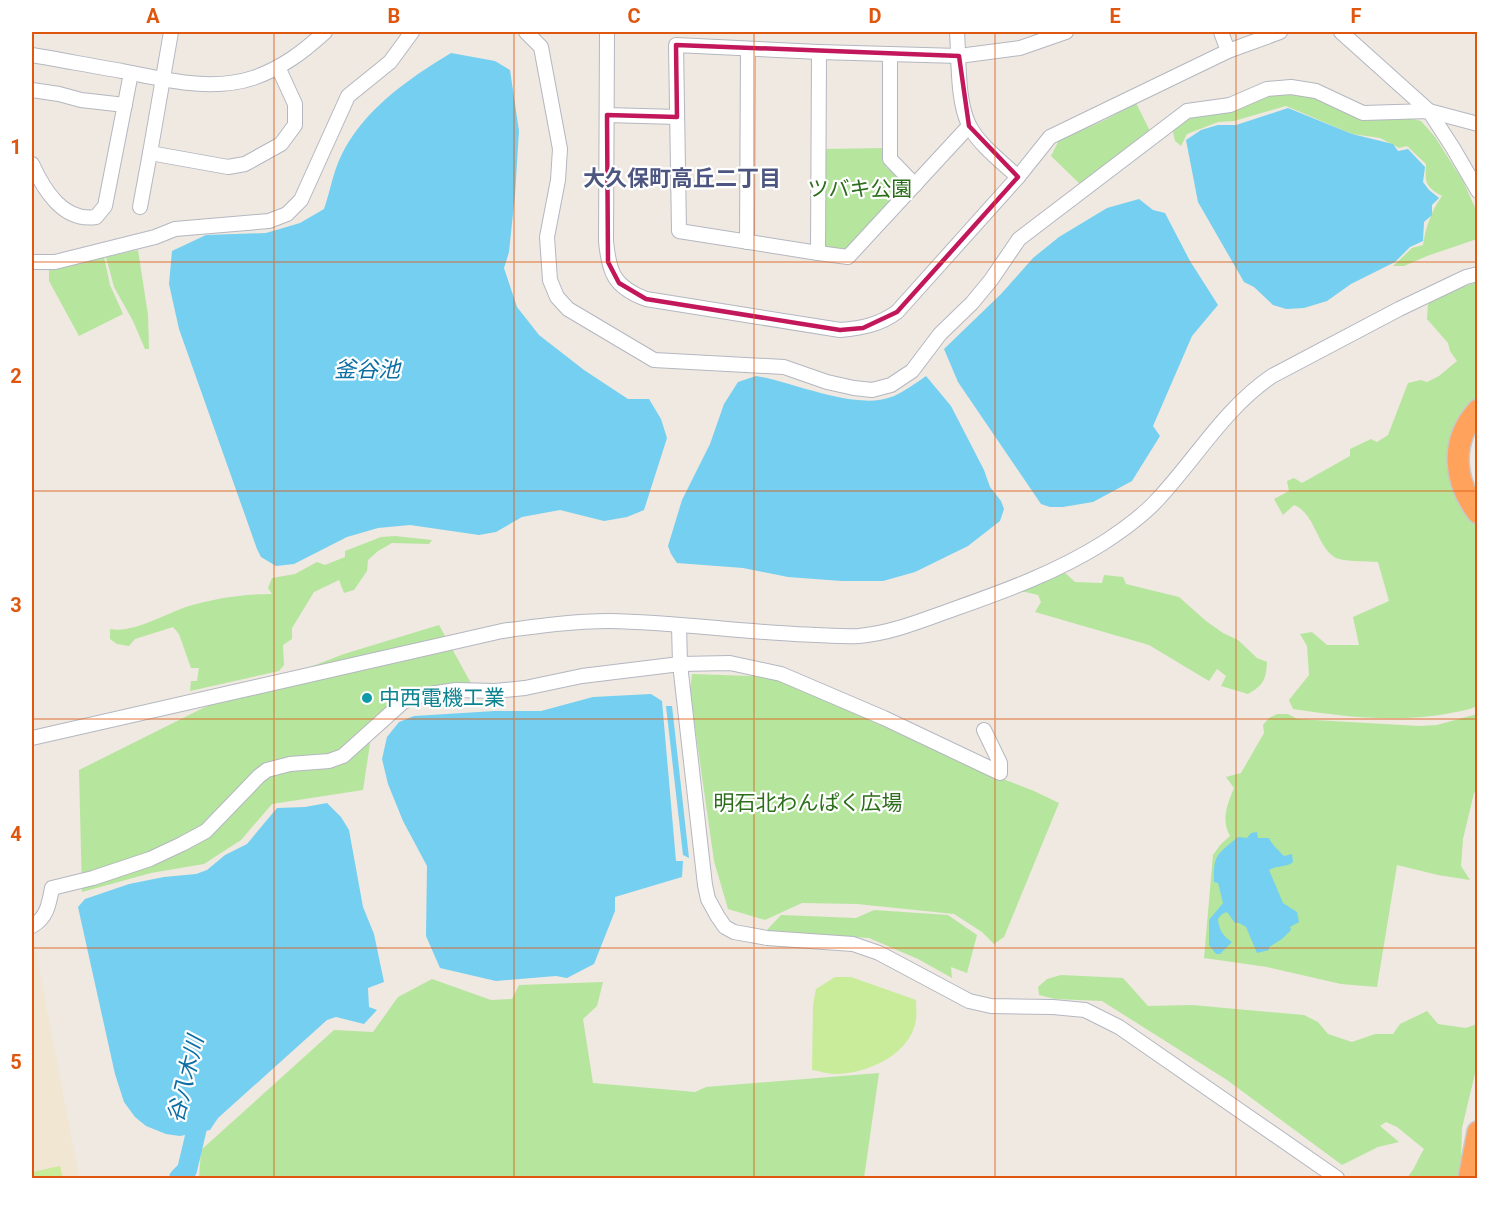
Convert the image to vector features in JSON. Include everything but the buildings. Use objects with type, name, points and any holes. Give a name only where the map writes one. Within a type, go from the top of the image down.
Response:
[{"type":"highway","points":[[1478,410],[1469,419],[1461,435],[1457,452],[1459,477],[1478,513]]},
{"type":"highway","points":[[1478,424],[1468,443],[1467,458],[1468,473],[1478,491]]},
{"type":"highway","points":[[1469,1179],[1478,1132]]},
{"type":"street","points":[[140,207],[171,32]]},
{"type":"street","points":[[32,55],[162,79],[229,83],[251,78],[278,67],[302,53],[325,32]]},
{"type":"street","points":[[32,262],[55,262],[155,237],[175,229],[269,221],[287,214],[301,200],[348,96],[390,62],[412,32]]},
{"type":"street","points":[[526,32],[541,47],[560,148],[558,180],[547,237],[550,280],[557,297],[568,309],[654,360],[784,367],[827,382],[872,390],[891,385],[912,371],[940,334],[972,303],[991,280],[1019,239],[1186,111],[1230,105],[1268,89],[1291,87],[1316,91],[1364,113],[1429,111],[1478,124]]},
{"type":"street","points":[[607,32],[608,262],[611,273],[619,284],[630,293],[646,299],[840,330],[863,328],[883,322],[897,312],[1018,177],[1050,137],[1228,51],[1280,32]]},
{"type":"street","points":[[957,32],[962,103],[969,126],[988,149],[1018,177]]},
{"type":"street","points":[[969,126],[848,257],[679,231],[676,45],[959,56],[1020,48],[1066,32]]},
{"type":"street","points":[[1221,32],[1228,51]]},
{"type":"street","points":[[1341,32],[1429,111],[1478,191]]},
{"type":"street","points":[[747,242],[748,49]]},
{"type":"street","points":[[818,253],[819,52]]},
{"type":"street","points":[[890,54],[890,159],[915,185]]},
{"type":"street","points":[[150,153],[228,167],[245,164],[281,144],[295,125],[295,104],[278,67]]},
{"type":"street","points":[[32,164],[39,180],[54,201],[71,214],[86,219],[96,217],[105,206],[131,73]]},
{"type":"street","points":[[32,90],[81,100],[125,105]]},
{"type":"street","points":[[607,115],[677,117]]},
{"type":"street","points":[[32,738],[502,631],[560,623],[611,621],[859,636],[889,631],[991,596],[1069,564],[1141,517],[1254,388],[1272,376],[1389,314],[1437,290],[1478,274]]},
{"type":"street","points":[[679,626],[680,664],[705,885],[708,899],[725,927],[734,932],[767,938],[853,944],[879,953],[969,1001],[991,1006],[1085,1010],[1119,1027],[1337,1179]]},
{"type":"street","points":[[32,926],[45,915],[52,888],[131,866],[182,844],[206,831],[267,770],[290,764],[328,761],[343,756],[403,702],[417,696],[456,690],[495,691],[525,688],[582,676],[680,664],[730,663],[782,674],[884,718],[1000,773],[1000,763],[984,730]]},
{"type":"highlighted area","points":[[676,45],[959,56],[969,126],[1018,177],[897,312],[863,328],[840,330],[646,299],[619,283],[608,262],[607,115],[677,117]]},
{"type":"shaded area","points":[[32,946],[35,947],[79,1178],[32,1178]]},
{"type":"green space","points":[[1301,91],[1421,121],[1435,137],[1463,181],[1477,212],[1477,239],[1404,266],[1393,266],[1412,248],[1423,245],[1429,219],[1442,196],[1427,183],[1426,164],[1407,146],[1399,148],[1380,138],[1352,134],[1286,106],[1234,121],[1218,122],[1187,134],[1181,146],[1175,141],[1173,132],[1177,125],[1186,119],[1261,96]]},
{"type":"green space","points":[[1136,103],[1150,131],[1081,185],[1051,156],[1059,140],[1105,120]]},
{"type":"green space","name":"ツバキ公園","points":[[884,148],[886,167],[905,180],[907,187],[848,252],[828,252],[825,245],[824,149]]},
{"type":"green space","points":[[138,250],[148,315],[149,349],[145,349],[114,287],[106,257]]},
{"type":"green space","points":[[104,257],[110,285],[123,314],[79,336],[49,281],[49,270]]},
{"type":"green space","points":[[1477,282],[1477,399],[1472,402],[1449,441],[1450,471],[1456,492],[1477,524],[1477,706],[1412,718],[1352,716],[1293,709],[1289,700],[1309,675],[1307,646],[1300,634],[1312,632],[1327,645],[1359,645],[1353,617],[1389,601],[1378,562],[1344,560],[1332,555],[1301,509],[1294,505],[1283,515],[1274,499],[1289,491],[1287,481],[1294,478],[1302,483],[1350,456],[1350,449],[1371,439],[1377,442],[1388,435],[1408,383],[1421,380],[1427,382],[1439,376],[1457,361],[1448,343],[1427,319],[1428,304],[1449,292]]},
{"type":"green space","points":[[395,536],[432,540],[429,544],[392,543],[378,551],[368,560],[367,571],[354,590],[344,593],[339,580],[314,592],[292,628],[292,639],[283,645],[284,665],[279,671],[190,691],[191,681],[197,681],[199,668],[191,668],[179,634],[173,627],[135,639],[129,646],[117,644],[110,639],[110,629],[119,630],[139,626],[189,606],[230,597],[272,594],[268,588],[272,578],[295,574],[317,562],[325,565],[345,557],[345,551],[381,537]]},
{"type":"green space","points":[[1065,573],[1075,582],[1102,583],[1104,575],[1123,577],[1126,584],[1179,597],[1206,621],[1238,640],[1257,658],[1267,662],[1263,681],[1258,688],[1248,694],[1221,686],[1226,676],[1217,669],[1209,681],[1149,645],[1035,612],[1041,602],[1038,595],[1021,591]]},
{"type":"green space","points":[[439,625],[472,685],[402,702],[371,737],[363,790],[272,804],[241,840],[204,864],[151,873],[82,892],[79,770],[203,708],[344,654]]},
{"type":"green space","name":"明石北わんぱく広場","points":[[692,674],[776,677],[974,768],[1059,803],[1004,937],[994,944],[982,932],[954,914],[857,904],[802,903],[765,920],[728,909],[714,861],[690,692]]},
{"type":"green space","points":[[1277,714],[1288,714],[1297,719],[1419,726],[1437,725],[1477,714],[1477,790],[1474,793],[1463,839],[1461,866],[1470,880],[1397,865],[1377,987],[1341,984],[1267,967],[1204,958],[1213,855],[1230,836],[1225,818],[1234,788],[1226,777],[1241,773],[1264,733],[1263,725]]},
{"type":"green space","points":[[874,910],[948,915],[977,935],[967,973],[951,967],[952,978],[918,959],[869,938],[766,931],[781,915],[856,918]]},
{"type":"green space","points":[[1061,975],[1123,978],[1148,1006],[1192,1005],[1304,1015],[1318,1022],[1328,1034],[1352,1042],[1375,1034],[1393,1034],[1400,1024],[1427,1011],[1438,1024],[1466,1028],[1477,1024],[1477,1065],[1462,1128],[1461,1159],[1457,1178],[1406,1178],[1424,1149],[1397,1127],[1386,1122],[1380,1126],[1399,1142],[1378,1147],[1342,1165],[1227,1080],[1102,1001],[1055,999],[1039,995],[1038,987],[1047,979]]},
{"type":"green space","points":[[835,977],[851,977],[916,1000],[913,1031],[897,1052],[886,1060],[848,1073],[829,1074],[812,1070],[813,1005],[816,989]]},
{"type":"green space","points":[[432,979],[491,1000],[512,999],[519,985],[603,982],[597,1006],[583,1019],[593,1083],[695,1092],[706,1087],[879,1073],[864,1178],[199,1178],[201,1150],[334,1030],[373,1032],[398,997]]},
{"type":"green space","points":[[60,1166],[63,1178],[32,1178],[32,1172]]},
{"type":"water","name":"釜谷池","points":[[451,53],[495,61],[510,70],[519,131],[509,252],[504,268],[517,307],[539,335],[584,370],[628,399],[649,399],[661,419],[667,438],[644,510],[627,517],[604,521],[560,510],[522,517],[496,532],[479,535],[410,525],[378,528],[347,537],[294,564],[276,566],[261,557],[257,549],[179,329],[169,284],[172,251],[206,235],[266,233],[300,223],[324,209],[338,162],[361,124],[403,85]]},
{"type":"water","points":[[1288,108],[1352,134],[1393,144],[1398,151],[1408,149],[1425,167],[1423,182],[1439,198],[1432,205],[1432,215],[1424,222],[1423,241],[1410,247],[1395,262],[1351,284],[1327,301],[1304,308],[1286,309],[1273,305],[1254,287],[1244,282],[1198,202],[1186,140],[1201,130],[1218,125],[1236,125]]},
{"type":"water","points":[[1139,199],[1153,210],[1165,213],[1190,261],[1218,305],[1192,336],[1153,426],[1160,436],[1132,481],[1093,502],[1050,507],[1041,504],[958,382],[944,349],[1001,294],[1033,258],[1059,237],[1107,208]]},
{"type":"water","points":[[756,376],[844,398],[879,400],[894,396],[926,376],[951,406],[984,470],[990,487],[1001,501],[1004,509],[1000,521],[968,546],[915,572],[883,581],[788,577],[743,568],[677,563],[668,546],[682,500],[710,444],[724,404],[738,382]]},
{"type":"water","points":[[651,694],[662,701],[676,861],[683,861],[682,877],[615,897],[615,911],[594,964],[567,978],[556,976],[496,981],[440,968],[426,936],[427,866],[403,821],[388,784],[382,759],[387,737],[399,722],[414,716],[495,711],[541,711],[593,697]]},
{"type":"water","points":[[666,706],[672,706],[689,858],[683,855]]},
{"type":"water","points":[[327,803],[341,817],[349,830],[363,907],[374,934],[384,982],[368,988],[369,1007],[377,1010],[364,1024],[336,1017],[327,1020],[218,1118],[210,1130],[180,1136],[166,1134],[146,1126],[135,1117],[124,1102],[115,1074],[78,907],[85,899],[129,884],[196,874],[207,870],[225,855],[247,844],[277,808]]},
{"type":"water","points":[[1257,832],[1258,838],[1269,838],[1284,856],[1292,854],[1293,862],[1269,870],[1283,903],[1297,912],[1299,922],[1290,927],[1291,930],[1269,947],[1269,950],[1257,953],[1246,927],[1235,923],[1227,912],[1218,919],[1222,932],[1232,942],[1220,954],[1216,954],[1209,945],[1209,920],[1223,903],[1218,883],[1214,882],[1216,860],[1221,851],[1238,837],[1247,838],[1251,833]]},
{"type":"waterway","name":"谷八木川","points":[[179,1178],[187,1170],[202,1107]]},
{"type":"place","name":"中西電機工業","points":[[367,698]]},
{"type":"district","name":"大久保町高丘二丁目","points":[[682,178]]}]
